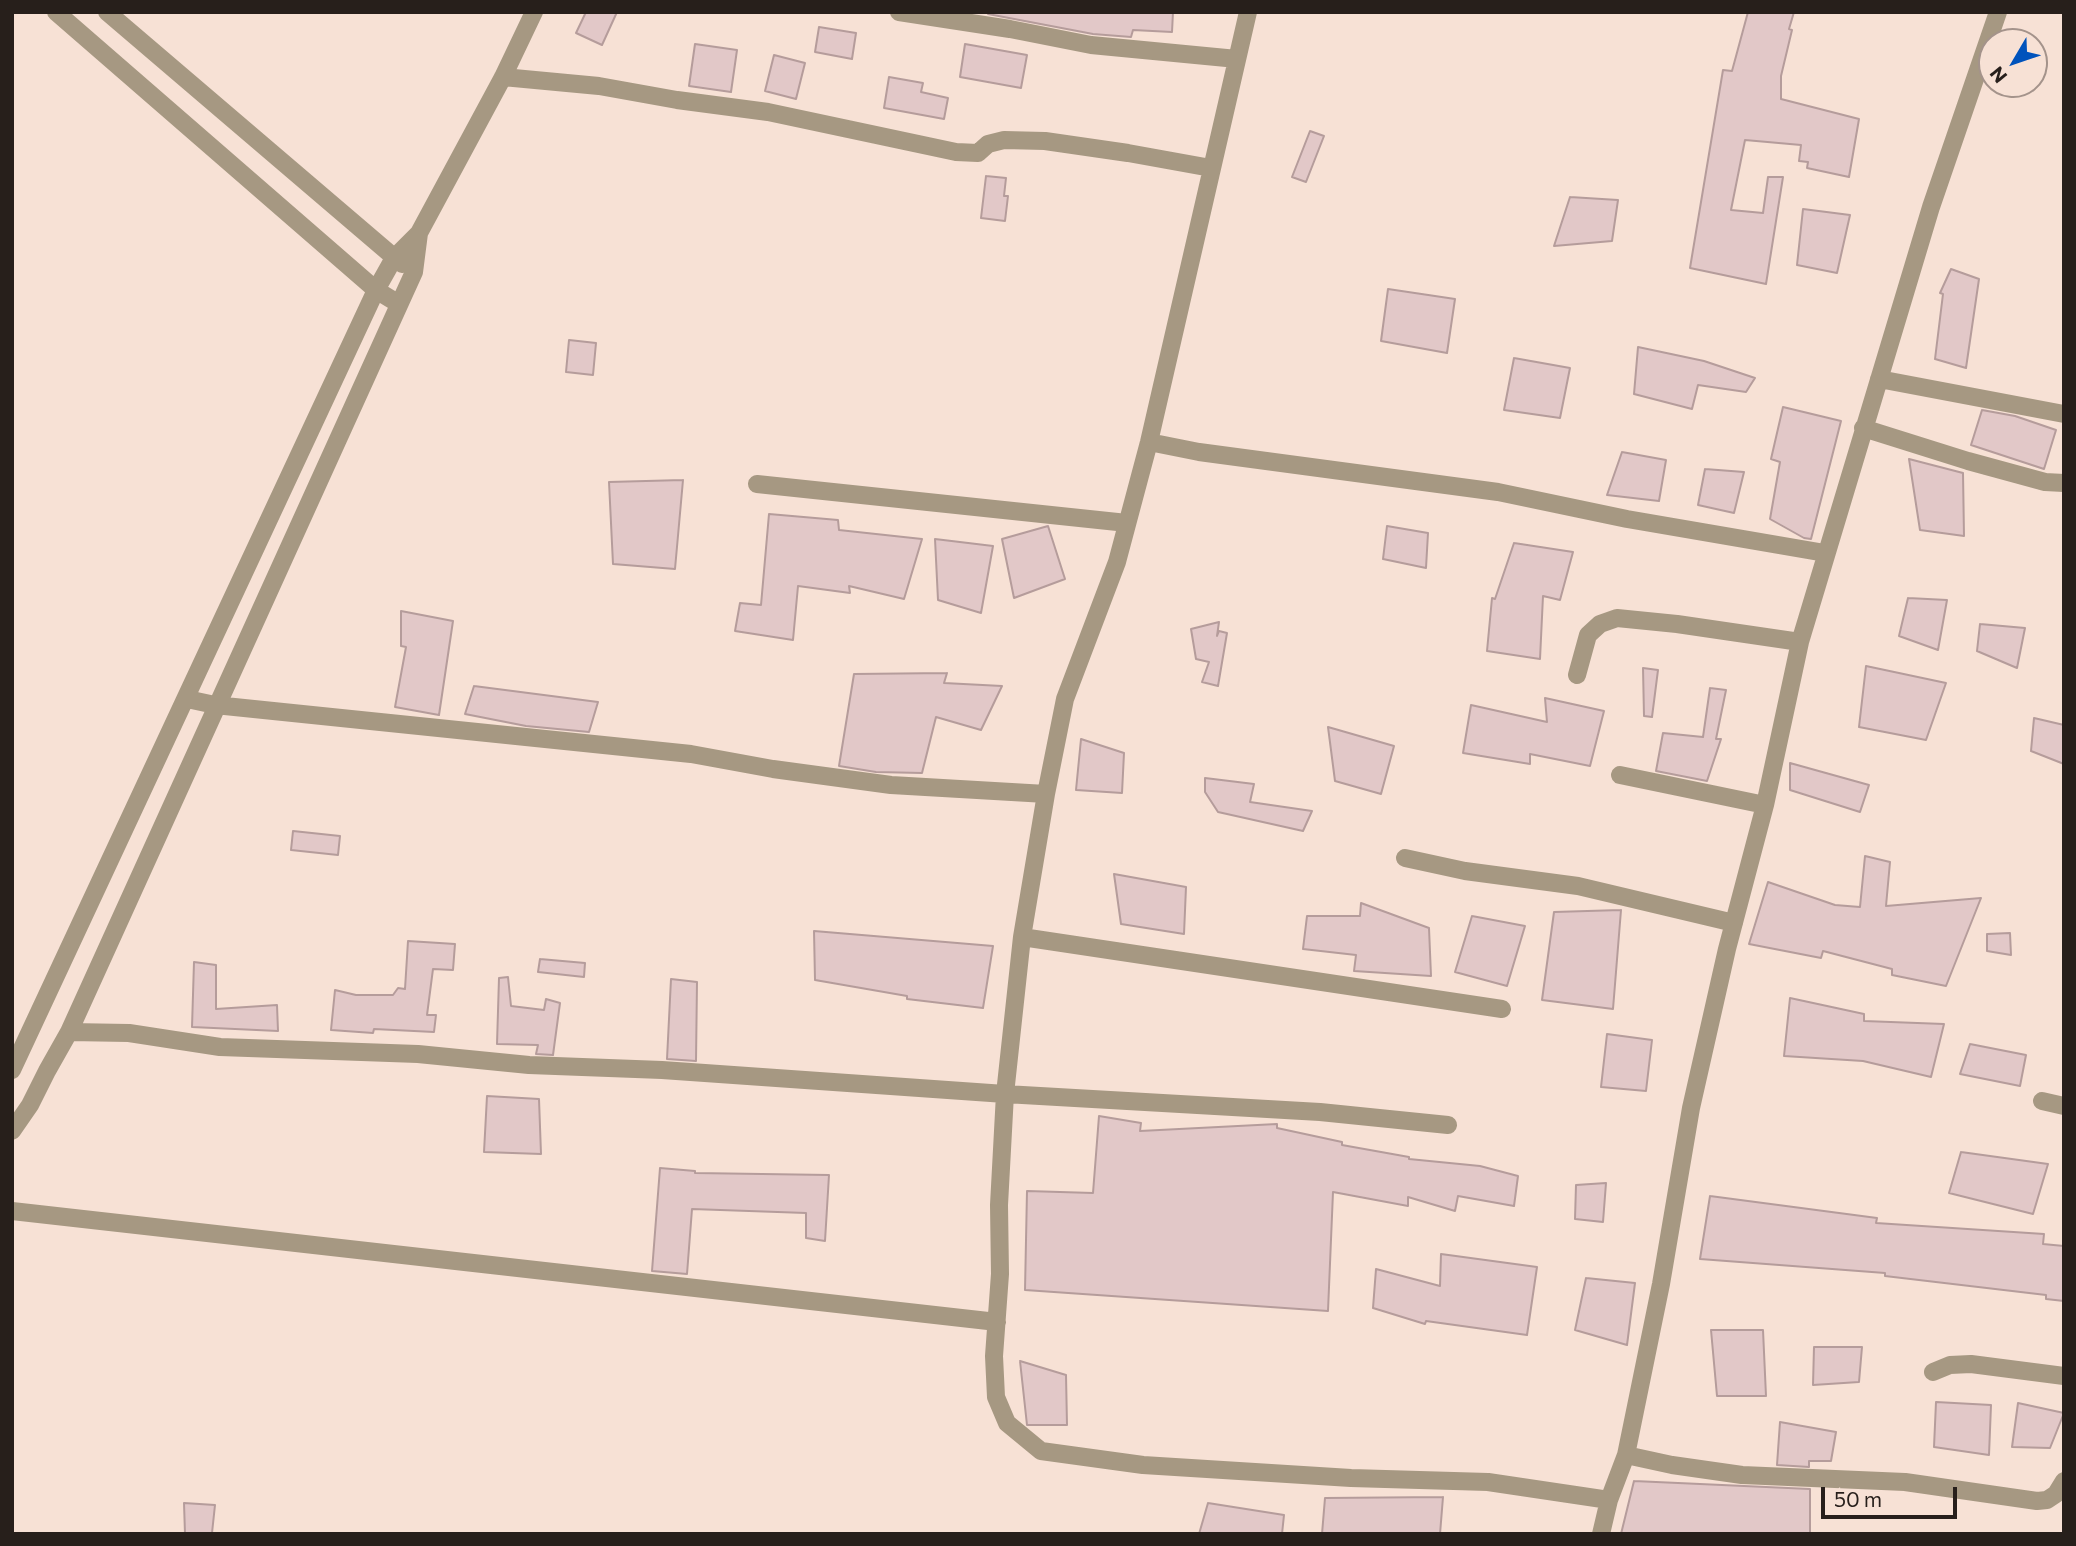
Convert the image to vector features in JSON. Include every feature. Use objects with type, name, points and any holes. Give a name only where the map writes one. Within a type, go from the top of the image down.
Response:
[{"type":"street","points":[[56,12],[376,290],[399,304]]},
{"type":"street","points":[[107,12],[394,258],[414,272]]},
{"type":"street","points":[[12,1070],[376,290],[394,258],[419,233],[503,77],[534,12]]},
{"type":"street","points":[[899,12],[1091,45],[1237,59]]},
{"type":"street","points":[[1248,12],[1149,442],[1117,562],[1065,699],[1046,794],[1022,937],[1005,1094],[994,1356],[996,1397],[1007,1423],[1041,1451],[1143,1465],[1351,1478],[1488,1482],[1609,1500]]},
{"type":"street","points":[[1601,1534],[1609,1500],[1626,1455],[1661,1284],[1691,1108],[1734,923],[1765,805],[1800,642],[1931,207],[1998,12]]},
{"type":"street","points":[[503,77],[599,86],[768,112],[956,152],[978,153],[988,144],[1004,140],[1045,141],[1211,168]]},
{"type":"street","points":[[12,1131],[30,1105],[69,1032],[215,705],[414,272],[419,233]]},
{"type":"street","points":[[1879,379],[2064,414]]},
{"type":"street","points":[[1863,428],[1968,461],[2045,482],[2064,483]]},
{"type":"street","points":[[1149,442],[1199,452],[1498,492],[1627,519],[1825,553]]},
{"type":"street","points":[[757,484],[1127,523]]},
{"type":"street","points":[[1577,675],[1588,635],[1600,624],[1617,618],[1800,642]]},
{"type":"street","points":[[187,699],[215,705],[691,754],[773,769],[891,785],[1046,794]]},
{"type":"street","points":[[1620,775],[1765,805]]},
{"type":"street","points":[[1405,858],[1465,871],[1578,886],[1734,923]]},
{"type":"street","points":[[1022,937],[1502,1009]]},
{"type":"street","points":[[69,1032],[129,1033],[220,1047],[418,1054],[529,1065],[662,1070],[1005,1094],[1320,1112],[1448,1125]]},
{"type":"street","points":[[2042,1101],[2064,1105]]},
{"type":"street","points":[[12,1212],[997,1322]]},
{"type":"street","points":[[1933,1372],[1950,1365],[1971,1364],[2064,1376]]},
{"type":"street","points":[[1626,1455],[1742,1475],[1905,1482],[2037,1501],[2047,1500],[2056,1494],[2064,1481]]},
{"type":"building","points":[[586,12],[617,12],[602,45],[576,33]]},
{"type":"building","points":[[1173,12],[1172,32],[1133,30],[1131,37],[1093,34],[988,14]]},
{"type":"building","points":[[1748,12],[1794,12],[1781,76],[1781,99],[1859,119],[1849,177],[1807,168],[1808,162],[1799,161],[1801,145],[1745,140],[1731,210],[1763,213],[1768,177],[1783,177],[1766,284],[1690,268],[1723,70],[1732,71]]},
{"type":"building","points":[[819,27],[856,33],[852,59],[815,52]]},
{"type":"building","points":[[695,44],[737,50],[731,92],[689,86]]},
{"type":"building","points":[[965,44],[1027,55],[1021,88],[960,77]]},
{"type":"building","points":[[774,55],[805,63],[796,99],[765,91]]},
{"type":"building","points":[[889,77],[923,83],[921,92],[948,98],[944,119],[884,108]]},
{"type":"building","points":[[1310,131],[1324,136],[1306,182],[1292,177]]},
{"type":"building","points":[[986,176],[1006,178],[1004,196],[1008,196],[1005,221],[981,218]]},
{"type":"building","points":[[1570,197],[1618,200],[1612,241],[1554,246]]},
{"type":"building","points":[[1803,209],[1850,215],[1837,273],[1797,265]]},
{"type":"building","points":[[1951,269],[1979,279],[1966,368],[1935,359],[1943,294],[1940,293]]},
{"type":"building","points":[[1388,289],[1455,299],[1447,353],[1381,341]]},
{"type":"building","points":[[569,340],[596,343],[593,375],[566,372]]},
{"type":"building","points":[[1638,347],[1704,361],[1755,378],[1746,392],[1698,385],[1692,409],[1634,394]]},
{"type":"building","points":[[1514,358],[1570,368],[1560,418],[1504,410]]},
{"type":"building","points":[[1783,407],[1841,421],[1811,539],[1804,538],[1770,519],[1780,462],[1771,459]]},
{"type":"building","points":[[1982,410],[2015,416],[2056,430],[2044,469],[1971,445]]},
{"type":"building","points":[[1622,452],[1666,460],[1659,501],[1607,495]]},
{"type":"building","points":[[1909,459],[1963,473],[1964,536],[1920,530]]},
{"type":"building","points":[[1705,469],[1744,472],[1734,513],[1698,505]]},
{"type":"building","points":[[683,480],[675,569],[613,564],[609,482]]},
{"type":"building","points":[[769,514],[838,520],[839,530],[922,539],[904,599],[849,586],[850,593],[798,586],[793,640],[735,631],[740,603],[761,605]]},
{"type":"building","points":[[1048,526],[1065,579],[1014,598],[1002,539]]},
{"type":"building","points":[[1387,526],[1428,533],[1426,568],[1383,559]]},
{"type":"building","points":[[935,539],[993,546],[981,613],[938,600]]},
{"type":"building","points":[[1514,543],[1573,552],[1560,600],[1543,596],[1540,659],[1487,651],[1492,598],[1495,599]]},
{"type":"building","points":[[1908,598],[1947,600],[1938,650],[1899,636]]},
{"type":"building","points":[[401,611],[453,621],[439,715],[395,707],[406,647],[401,646]]},
{"type":"building","points":[[1219,622],[1217,636],[1219,631],[1227,633],[1218,686],[1202,682],[1209,662],[1196,659],[1191,629]]},
{"type":"building","points":[[1980,624],[2025,628],[2017,668],[1977,651]]},
{"type":"building","points":[[1866,666],[1946,683],[1926,740],[1859,727]]},
{"type":"building","points":[[1643,668],[1658,670],[1652,717],[1644,716]]},
{"type":"building","points":[[947,673],[944,683],[1002,686],[981,730],[936,717],[922,773],[876,772],[839,766],[854,674]]},
{"type":"building","points":[[474,686],[598,702],[589,732],[526,726],[465,714]]},
{"type":"building","points":[[1710,688],[1726,690],[1716,739],[1721,739],[1707,781],[1656,771],[1663,733],[1703,737]]},
{"type":"building","points":[[1545,698],[1604,711],[1590,766],[1530,754],[1530,764],[1463,753],[1471,705],[1547,722]]},
{"type":"building","points":[[2034,718],[2064,725],[2064,764],[2031,751]]},
{"type":"building","points":[[1328,727],[1394,746],[1381,794],[1335,781]]},
{"type":"building","points":[[1081,739],[1124,753],[1122,793],[1076,790]]},
{"type":"building","points":[[1790,763],[1869,785],[1860,812],[1790,790]]},
{"type":"building","points":[[1205,778],[1254,784],[1250,802],[1312,811],[1303,831],[1218,812],[1205,792]]},
{"type":"building","points":[[293,831],[340,836],[338,855],[291,850]]},
{"type":"building","points":[[1865,856],[1890,862],[1886,906],[1981,898],[1946,986],[1892,975],[1892,969],[1823,951],[1821,958],[1749,944],[1768,882],[1835,905],[1860,907]]},
{"type":"building","points":[[1114,874],[1186,887],[1184,934],[1121,924]]},
{"type":"building","points":[[1361,903],[1429,928],[1431,976],[1354,971],[1356,955],[1303,949],[1307,916],[1360,916]]},
{"type":"building","points":[[1621,910],[1613,1009],[1542,1000],[1554,912]]},
{"type":"building","points":[[1472,916],[1525,926],[1507,986],[1455,972]]},
{"type":"building","points":[[814,931],[993,946],[983,1008],[907,999],[907,996],[815,980]]},
{"type":"building","points":[[2010,933],[2011,955],[1987,951],[1987,934]]},
{"type":"building","points":[[408,941],[455,944],[453,970],[433,969],[427,1015],[436,1015],[434,1032],[374,1029],[373,1033],[331,1030],[335,990],[356,995],[393,995],[398,988],[405,989]]},
{"type":"building","points":[[540,959],[585,963],[584,977],[538,972]]},
{"type":"building","points":[[194,962],[216,965],[216,1009],[277,1005],[278,1031],[192,1027]]},
{"type":"building","points":[[508,977],[511,1006],[544,1010],[546,999],[560,1003],[553,1055],[536,1054],[538,1045],[497,1044],[499,978]]},
{"type":"building","points":[[671,979],[697,982],[696,1061],[667,1059]]},
{"type":"building","points":[[1790,998],[1864,1014],[1864,1021],[1944,1024],[1931,1077],[1863,1061],[1784,1056]]},
{"type":"building","points":[[1607,1034],[1652,1040],[1646,1091],[1601,1087]]},
{"type":"building","points":[[1970,1044],[2026,1055],[2020,1086],[1960,1074]]},
{"type":"building","points":[[487,1096],[539,1099],[541,1154],[484,1152]]},
{"type":"building","points":[[1099,1116],[1141,1123],[1140,1131],[1277,1124],[1277,1128],[1409,1159],[1480,1166],[1518,1176],[1514,1206],[1458,1196],[1455,1211],[1408,1197],[1408,1206],[1333,1192],[1328,1311],[1025,1290],[1027,1191],[1093,1193]]},
{"type":"building","points":[[1961,1152],[2048,1164],[2033,1214],[1949,1193]]},
{"type":"building","points":[[660,1168],[695,1173],[829,1175],[825,1241],[806,1238],[806,1213],[692,1209],[687,1274],[652,1271]]},
{"type":"building","points":[[1606,1183],[1603,1222],[1575,1219],[1576,1185]]},
{"type":"building","points":[[1710,1196],[1877,1218],[1876,1223],[2044,1234],[2043,1244],[2064,1246],[2064,1301],[2046,1299],[2046,1295],[1885,1276],[1885,1273],[1700,1259]]},
{"type":"building","points":[[1441,1254],[1537,1267],[1527,1335],[1426,1321],[1425,1324],[1373,1308],[1376,1269],[1440,1286]]},
{"type":"building","points":[[1586,1278],[1635,1283],[1627,1345],[1575,1330]]},
{"type":"building","points":[[1711,1330],[1763,1330],[1766,1396],[1717,1396]]},
{"type":"building","points":[[1814,1347],[1862,1347],[1859,1382],[1813,1385]]},
{"type":"building","points":[[1020,1361],[1066,1375],[1067,1425],[1027,1425]]},
{"type":"building","points":[[1936,1402],[1991,1405],[1989,1455],[1934,1447]]},
{"type":"building","points":[[2018,1403],[2064,1413],[2050,1448],[2012,1447]]},
{"type":"building","points":[[1780,1422],[1836,1432],[1831,1461],[1809,1461],[1809,1467],[1777,1465]]},
{"type":"building","points":[[1634,1481],[1810,1489],[1810,1534],[1621,1534]]},
{"type":"building","points":[[1443,1497],[1440,1534],[1322,1534],[1325,1498]]},
{"type":"building","points":[[184,1503],[215,1505],[212,1533],[185,1534]]},
{"type":"building","points":[[1208,1503],[1284,1515],[1282,1534],[1199,1534]]}]
